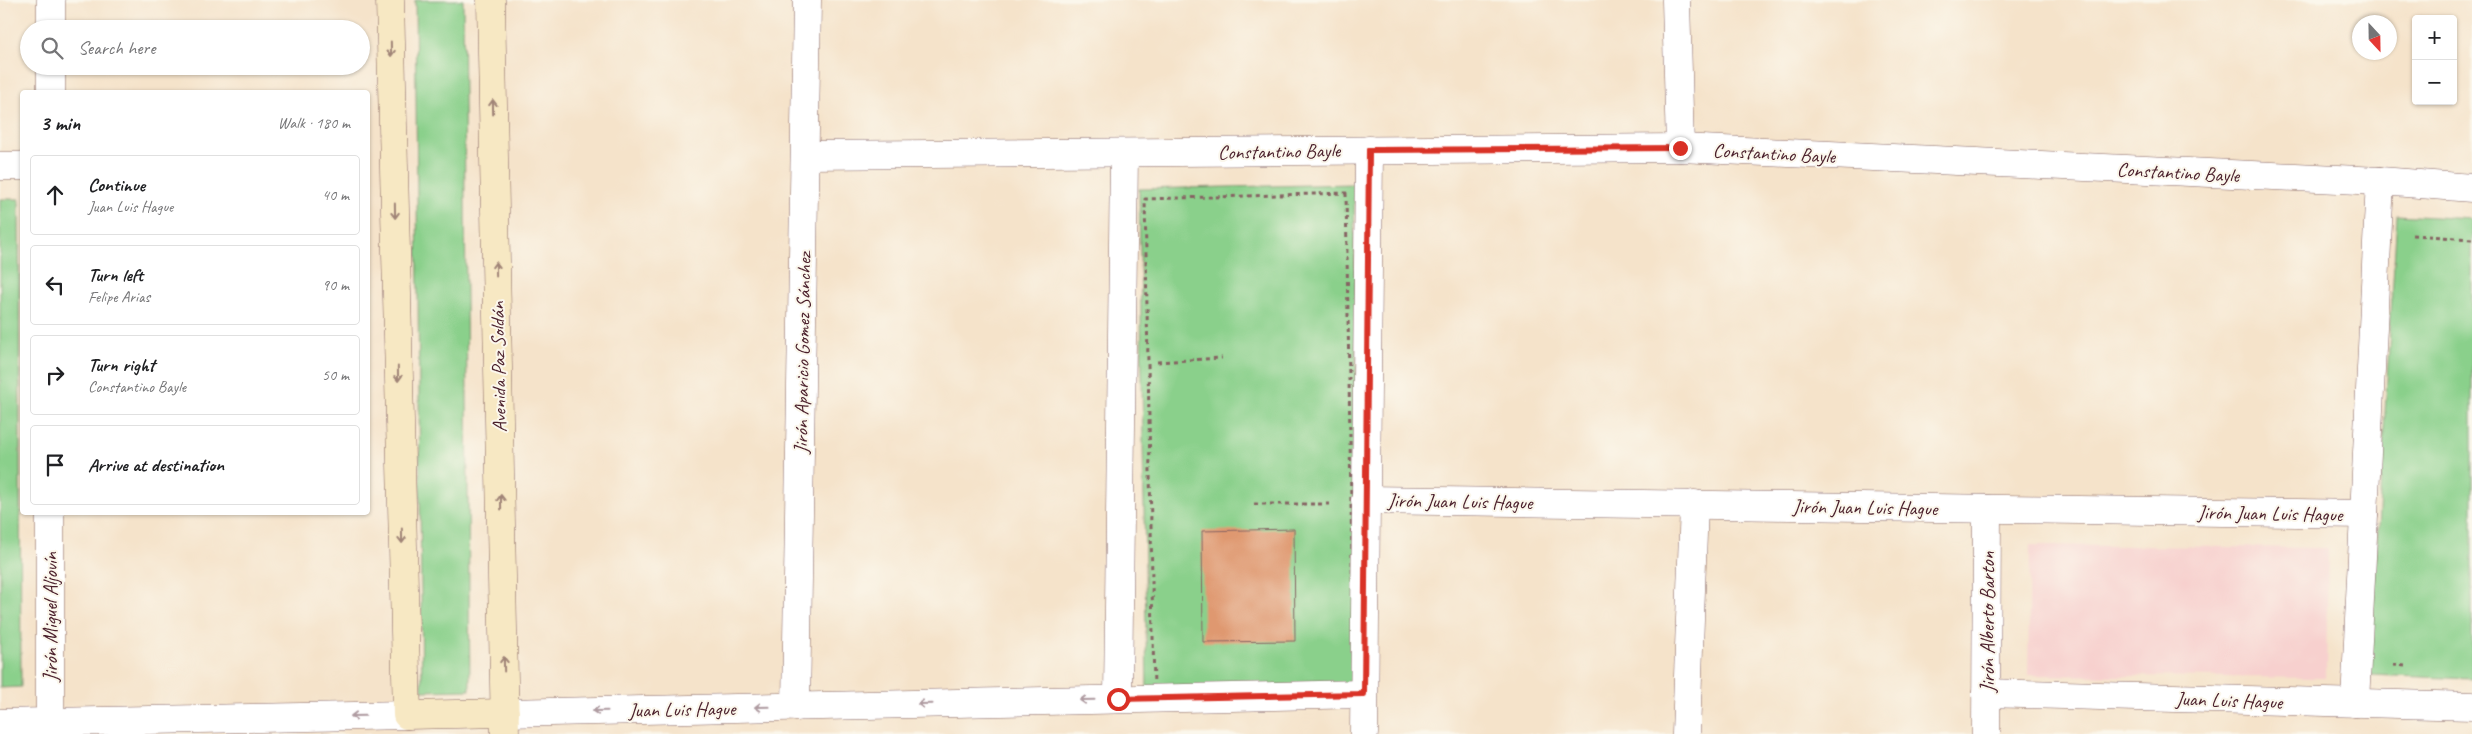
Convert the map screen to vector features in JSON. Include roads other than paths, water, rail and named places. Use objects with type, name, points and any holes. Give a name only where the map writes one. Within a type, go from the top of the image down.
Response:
[{"type":"street","points":[[51,0],[51,20]]},
{"type":"street","points":[[390,0],[407,715]]},
{"type":"street","name":"Avenida Paz Soldán","points":[[491,0],[505,723]]},
{"type":"street","name":"Jirón Aparicio Gomez Sánchez","points":[[796,707],[807,0]]},
{"type":"street","points":[[1676,0],[1680,148]]},
{"type":"street","points":[[50,90],[51,75]]},
{"type":"street","name":"Constantino Bayle","points":[[805,155],[1680,148],[2380,181],[2472,188]]},
{"type":"street","points":[[1364,734],[1364,694],[1353,502],[1369,150]]},
{"type":"street","points":[[1118,699],[1124,152]]},
{"type":"street","points":[[0,166],[20,166]]},
{"type":"street","points":[[2354,703],[2380,181]]},
{"type":"street","name":"Jirón Juan Luis Hague","points":[[1353,502],[1694,504],[2364,514]]},
{"type":"street","points":[[1686,734],[1694,504]]},
{"type":"street","name":"Jirón Alberto Barton","points":[[1986,734],[1987,509]]},
{"type":"street","name":"Jirón Miguel Aljovín","points":[[50,515],[50,722]]},
{"type":"street","name":"Juan Luis Hague","points":[[1986,693],[2472,706]]},
{"type":"street","name":"Juan Luis Hague","points":[[0,723],[407,715],[505,723],[796,707],[1364,694]]}]
